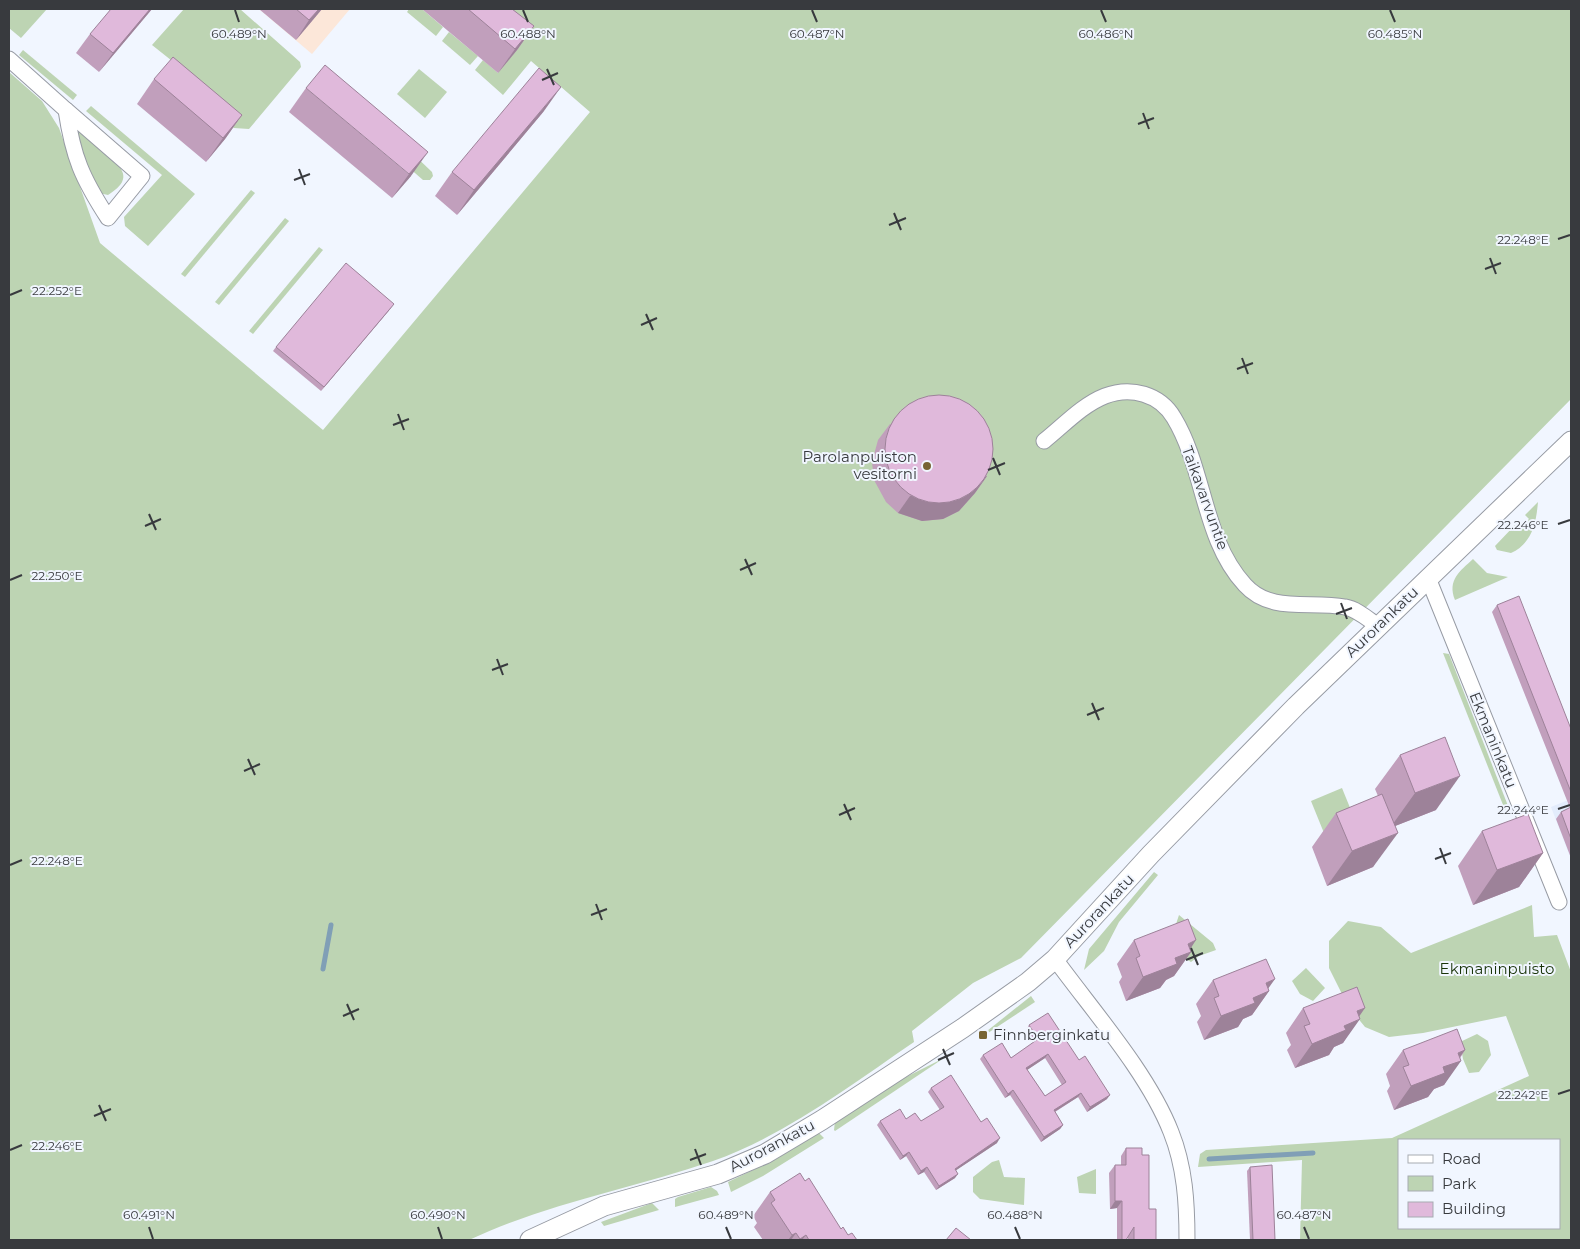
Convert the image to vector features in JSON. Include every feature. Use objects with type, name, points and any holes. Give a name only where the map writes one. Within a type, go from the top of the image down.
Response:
[{"type":"street","points":[[9,60],[142,176],[108,218],[83,178],[70,135],[66,110]]},
{"type":"street","name":"Taikavarvuntie","points":[[1044,441],[1090,404],[1105,396],[1120,392],[1147,394],[1165,407],[1180,429],[1222,549],[1244,585],[1256,596],[1270,602],[1348,607],[1378,626]]},
{"type":"street","name":"Aurorankatu","points":[[530,1240],[604,1206],[718,1174],[765,1154],[822,1120],[964,1028],[1028,982],[1054,959],[1179,826],[1378,626],[1571,441]]},
{"type":"street","name":"Ekmaninkatu","points":[[1428,578],[1559,902]]},
{"type":"street","points":[[1054,959],[1140,1075],[1161,1108],[1172,1134],[1183,1173],[1187,1240]]},
{"type":"shaded area","points":[[259,9],[350,9],[312,54]]},
{"type":"shaded area","points":[[1571,799],[1571,859],[1551,807]]},
{"type":"green space","points":[[9,9],[47,9],[21,38],[9,28]]},
{"type":"green space","points":[[184,9],[240,9],[300,62],[301,67],[249,129],[234,128],[184,86],[191,76],[152,45]]},
{"type":"green space","points":[[409,9],[422,9],[443,27],[436,36],[407,12]]},
{"type":"green space","points":[[504,9],[1571,9],[1571,399],[1021,958],[973,983],[912,1031],[914,1042],[842,1092],[766,1137],[713,1161],[559,1206],[499,1227],[469,1240],[9,1240],[9,72],[42,101],[59,128],[100,243],[323,430],[590,112],[531,61],[503,95],[475,70],[483,60],[498,73]]},
{"type":"green space","points":[[449,32],[478,56],[470,65],[442,41]]},
{"type":"green space","points":[[23,50],[77,95],[73,100],[19,55]]},
{"type":"green space","points":[[419,69],[447,92],[425,118],[397,94]]},
{"type":"green space","points":[[91,106],[195,194],[148,246],[125,226],[124,217],[162,175],[86,111]]},
{"type":"green space","points":[[74,128],[86,136],[122,170],[122,182],[108,195],[99,193],[94,185]]},
{"type":"green space","points":[[409,150],[432,172],[433,176],[430,180],[423,180],[400,160]]},
{"type":"green space","points":[[251,190],[255,193],[185,277],[181,274]]},
{"type":"green space","points":[[285,218],[289,221],[219,305],[215,302]]},
{"type":"green space","points":[[319,247],[323,250],[253,334],[249,331]]},
{"type":"green space","points":[[1538,502],[1532,532],[1524,544],[1511,553],[1497,550],[1495,546],[1515,525],[1519,528],[1529,519],[1525,515]]},
{"type":"green space","points":[[1473,559],[1487,573],[1508,577],[1455,600],[1453,587],[1456,576]]},
{"type":"green space","points":[[1443,653],[1449,654],[1510,811],[1507,815]]},
{"type":"green space","points":[[1342,788],[1357,825],[1326,838],[1311,801]]},
{"type":"green space","points":[[1154,872],[1158,875],[1119,922],[1104,951],[1084,970],[1089,949]]},
{"type":"green space","name":"Ekmaninpuisto","points":[[1532,905],[1534,937],[1557,935],[1571,972],[1571,1240],[1300,1240],[1302,1160],[1198,1167],[1200,1154],[1206,1150],[1392,1138],[1529,1076],[1506,1016],[1423,1033],[1389,1037],[1365,1027],[1348,1006],[1329,968],[1329,941],[1348,921],[1381,927],[1411,953]]},
{"type":"green space","points":[[1179,915],[1213,943],[1216,950],[1199,956],[1191,962],[1186,959],[1173,933]]},
{"type":"green space","points":[[1306,968],[1325,988],[1313,1001],[1300,994],[1292,981]]},
{"type":"green space","points":[[1031,996],[1035,1002],[988,1033],[987,1031]]},
{"type":"green space","points":[[1477,1034],[1488,1041],[1491,1055],[1479,1072],[1469,1073],[1463,1059],[1460,1042]]},
{"type":"green space","points":[[944,1058],[834,1130],[835,1121],[904,1078]]},
{"type":"green space","points":[[818,1132],[824,1138],[763,1176],[731,1192],[728,1182],[778,1158]]},
{"type":"green space","points":[[999,1160],[1004,1177],[1025,1178],[1024,1205],[980,1199],[973,1192],[973,1177],[992,1162]]},
{"type":"green space","points":[[1096,1169],[1096,1194],[1079,1193],[1077,1177]]},
{"type":"green space","points":[[711,1187],[719,1195],[675,1207],[675,1199],[678,1197]]},
{"type":"green space","points":[[652,1203],[659,1210],[604,1226],[601,1222]]},
{"type":"building","points":[[111,9],[150,9],[113,53],[90,34]]},
{"type":"building","points":[[296,9],[319,9],[309,20]]},
{"type":"building","points":[[468,9],[512,9],[534,26],[515,49]]},
{"type":"building","points":[[173,57],[242,115],[223,138],[154,79]]},
{"type":"building","points":[[325,65],[428,152],[409,174],[306,88]]},
{"type":"building","points":[[539,68],[561,87],[474,190],[452,172]]},
{"type":"building","points":[[346,263],[394,304],[324,387],[276,347]]},
{"type":"building","name":"Parolanpuiston vesitorni","points":[[939,395],[960,399],[977,411],[989,428],[993,449],[989,470],[977,487],[960,499],[939,503],[918,499],[901,487],[889,470],[885,449],[889,428],[901,411],[918,399]]},
{"type":"building","points":[[1519,596],[1571,729],[1571,792],[1497,605]]},
{"type":"building","points":[[1445,737],[1460,776],[1415,793],[1400,755]]},
{"type":"building","points":[[1382,794],[1398,833],[1352,851],[1336,813]]},
{"type":"building","points":[[1571,807],[1571,839],[1561,812]]},
{"type":"building","points":[[1528,814],[1543,853],[1497,870],[1482,831]]},
{"type":"building","points":[[1188,919],[1196,940],[1188,944],[1191,952],[1175,958],[1177,964],[1143,977],[1136,958],[1140,956],[1134,940]]},
{"type":"building","points":[[1266,959],[1275,979],[1266,983],[1269,991],[1253,998],[1255,1003],[1221,1016],[1214,998],[1219,996],[1213,980]]},
{"type":"building","points":[[1357,987],[1365,1008],[1357,1011],[1360,1019],[1344,1026],[1346,1030],[1312,1044],[1304,1026],[1310,1024],[1303,1008]]},
{"type":"building","points":[[1048,1013],[1079,1060],[1085,1056],[1110,1095],[1090,1107],[1081,1093],[1054,1110],[1063,1125],[1044,1137],[1013,1090],[1008,1094],[983,1055],[1002,1043],[1011,1058],[1038,1039],[1029,1025]],"holes":[[[1048,1054],[1066,1082],[1045,1096],[1026,1068]]]},
{"type":"building","points":[[1457,1029],[1465,1050],[1458,1053],[1461,1061],[1443,1067],[1445,1073],[1411,1086],[1403,1067],[1409,1065],[1403,1050]]},
{"type":"building","points":[[951,1075],[981,1122],[987,1118],[1000,1138],[955,1169],[958,1174],[939,1186],[927,1167],[921,1171],[909,1152],[903,1156],[880,1121],[900,1109],[906,1119],[915,1113],[921,1121],[944,1107],[931,1088]]},
{"type":"building","points":[[1126,1148],[1142,1148],[1142,1155],[1149,1155],[1149,1209],[1156,1209],[1156,1240],[1134,1240],[1134,1227],[1126,1240],[1122,1240],[1122,1201],[1115,1201],[1115,1165],[1126,1165]]},
{"type":"building","points":[[1272,1165],[1275,1240],[1253,1240],[1250,1167]]},
{"type":"building","points":[[800,1173],[805,1181],[809,1178],[841,1229],[843,1227],[848,1235],[852,1233],[857,1240],[809,1240],[806,1235],[800,1239],[796,1233],[792,1235],[771,1203],[775,1200],[770,1192]]},
{"type":"building","points":[[956,1228],[971,1240],[946,1240]]},
{"type":"waterway","points":[[323,969],[331,925]]},
{"type":"waterway","points":[[1209,1159],[1313,1153]]},
{"type":"place","name":"Parolanpuiston vesitorni","points":[[927,466]]},
{"type":"place","name":"Finnberginkatu","points":[[983,1035]]}]
